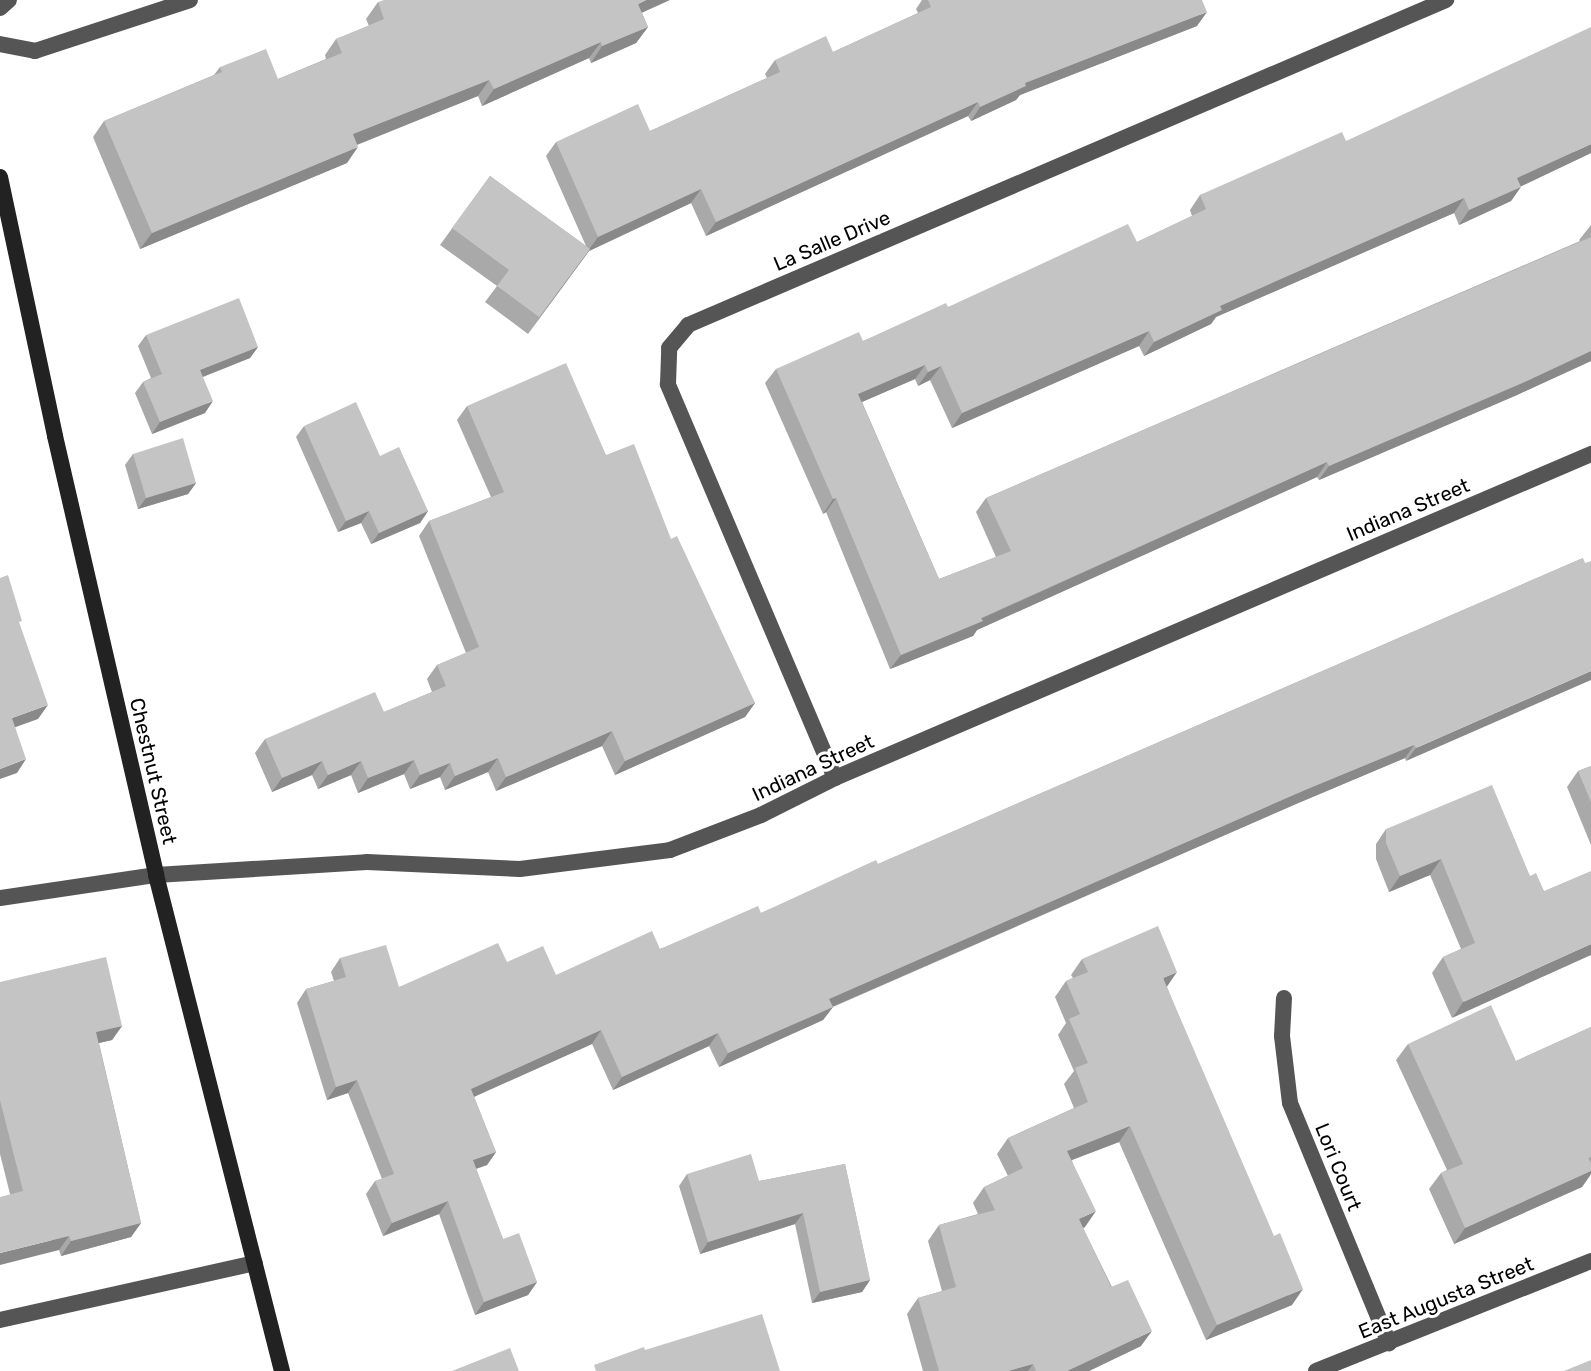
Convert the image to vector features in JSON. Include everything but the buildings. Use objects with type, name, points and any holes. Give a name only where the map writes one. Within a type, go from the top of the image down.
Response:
[{"type":"street","points":[[0,8],[9,0]]},
{"type":"street","points":[[0,44],[35,51],[190,0]]},
{"type":"street","name":"La Salle Drive","points":[[835,778],[668,384],[669,348],[688,325],[1446,0]]},
{"type":"street","name":"Chestnut Street","points":[[0,177],[55,436],[156,875],[282,1371]]},
{"type":"street","name":"Indiana Street","points":[[0,898],[156,875],[367,862],[520,869],[670,850],[761,815],[835,778],[1591,454]]},
{"type":"street","name":"Lori Court","points":[[1284,998],[1282,1036],[1290,1103],[1389,1343]]},
{"type":"street","name":"East Augusta Street","points":[[1316,1371],[1591,1261]]},
{"type":"street","points":[[0,1320],[255,1263]]}]
